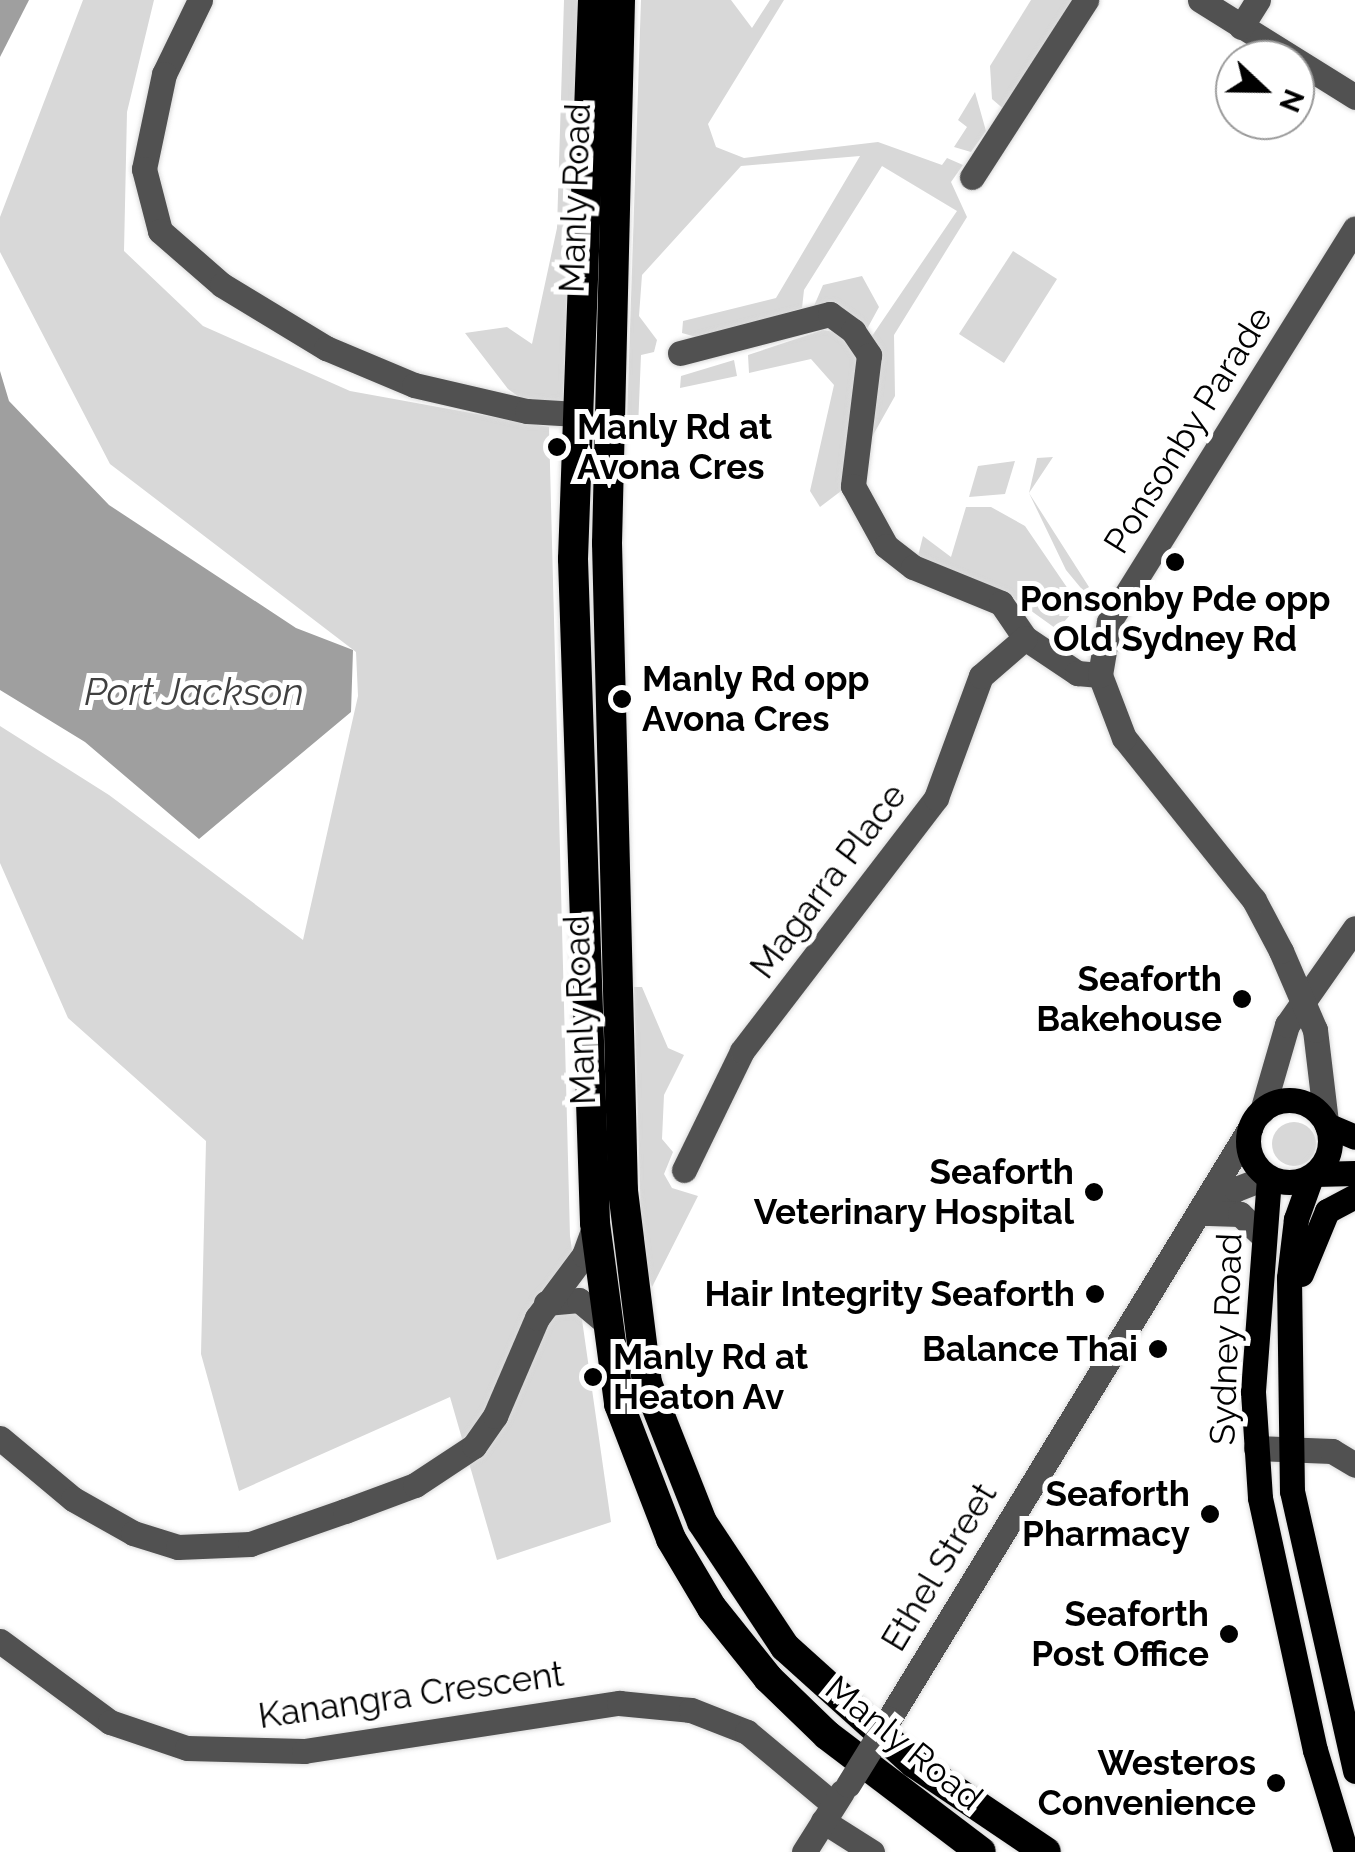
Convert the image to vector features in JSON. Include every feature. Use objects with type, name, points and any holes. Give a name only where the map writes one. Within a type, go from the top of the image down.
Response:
[{"type":"highway","name":"Manly Road","points":[[593,0],[592,415],[623,1191],[647,1383],[702,1522],[785,1647],[914,1763],[1046,1852]]},
{"type":"highway","name":"Manly Road","points":[[620,0],[592,415],[574,578],[595,1223],[604,1322],[632,1443],[672,1539],[712,1608],[826,1735],[980,1852]]},
{"type":"main road","points":[[1355,1138],[1327,1124],[1312,1107],[1294,1100],[1256,1120],[1250,1155],[1268,1177],[1290,1183],[1313,1175],[1355,1173]]},
{"type":"main road","points":[[1313,1175],[1329,1152],[1327,1124]]},
{"type":"main road","name":"Sydney Road","points":[[1313,1175],[1296,1219],[1290,1448],[1307,1563],[1355,1771]]},
{"type":"main road","name":"Sydney Road","points":[[1268,1177],[1262,1235],[1256,1448],[1278,1592],[1342,1846]]},
{"type":"main road","points":[[1293,1292],[1315,1229],[1339,1200],[1355,1196]]},
{"type":"street","points":[[200,0],[164,74],[144,169],[160,231],[222,285],[326,348],[414,385],[527,411],[592,415]]},
{"type":"street","points":[[972,177],[1086,0]]},
{"type":"street","points":[[1200,0],[1355,97]]},
{"type":"street","points":[[1241,27],[1258,0]]},
{"type":"street","name":"Ponsonby Parade","points":[[1100,675],[1110,622],[1355,229]]},
{"type":"street","points":[[680,353],[830,314],[853,331],[869,355],[853,486],[874,526],[886,546],[914,568],[1001,603],[1024,638],[1077,673],[1100,675],[1124,738],[1254,900],[1315,1030],[1327,1124]]},
{"type":"street","name":"Magarra Place","points":[[684,1170],[742,1051],[936,798],[980,676],[1024,638]]},
{"type":"street","points":[[1256,1120],[1287,1025],[1355,928]]},
{"type":"street","name":"Ethel Street","points":[[804,1852],[1203,1215],[1256,1120]]},
{"type":"street","name":"Ethel Street","points":[[1203,1215],[1236,1189],[1268,1177]]},
{"type":"street","points":[[1203,1215],[1240,1214],[1262,1235]]},
{"type":"street","points":[[0,1438],[45,1480],[133,1533],[203,1550],[250,1544],[415,1484],[474,1446],[495,1416],[546,1303],[584,1254],[595,1223]]},
{"type":"street","points":[[546,1303],[579,1300],[604,1322]]},
{"type":"street","points":[[1256,1448],[1332,1450],[1355,1465]]},
{"type":"street","name":"Kanangra Crescent","points":[[0,1641],[110,1722],[187,1748],[304,1751],[619,1703],[691,1710],[747,1732],[835,1803],[872,1852]]},
{"type":"shaded area","points":[[83,0],[154,0],[127,112],[124,251],[203,326],[350,391],[549,427],[570,1236],[611,1522],[497,1560],[450,1397],[239,1491],[201,1354],[206,1141],[68,1018],[0,863],[0,726],[109,795],[303,940],[358,696],[356,652],[110,464],[0,252],[0,217]]},
{"type":"shaded area","points":[[564,0],[578,0],[563,403],[522,399],[508,389],[465,333],[507,327],[532,344],[557,228]]},
{"type":"shaded area","points":[[641,0],[731,0],[752,28],[770,0],[784,0],[708,124],[716,147],[744,158],[878,142],[942,165],[947,158],[963,165],[951,182],[967,217],[894,335],[895,396],[868,444],[870,339],[957,211],[882,166],[804,290],[802,308],[703,339],[682,333],[683,321],[776,298],[860,156],[741,166],[642,275],[639,316],[657,340],[654,352],[641,355],[638,428],[627,419]]},
{"type":"shaded area","points":[[1031,0],[1076,0],[1007,112],[992,99],[990,66]]},
{"type":"shaded area","points":[[975,92],[986,131],[971,152],[954,147],[967,127],[958,120]]},
{"type":"shaded area","points":[[1013,251],[1057,279],[1004,363],[959,334]]},
{"type":"shaded area","points":[[862,276],[879,307],[867,329],[852,316],[814,306],[823,285]]},
{"type":"shaded area","points":[[823,330],[840,333],[859,357],[841,491],[820,507],[810,491],[834,385],[811,359],[749,373],[748,355]]},
{"type":"shaded area","points":[[734,360],[737,376],[680,388],[681,376]]},
{"type":"shaded area","points":[[1053,457],[1029,493],[1037,458]]},
{"type":"shaded area","points":[[1015,461],[1005,494],[969,497],[978,466]]},
{"type":"shaded area","points":[[1029,493],[1089,587],[1085,593],[1066,570]]},
{"type":"shaded area","points":[[966,507],[991,507],[1025,526],[1079,605],[1062,624],[1055,628],[1005,592],[918,556],[923,536],[951,557]]},
{"type":"shaded area","points":[[634,987],[642,987],[668,1048],[684,1055],[664,1095],[662,1139],[673,1152],[664,1174],[672,1188],[698,1196],[652,1287],[642,1255]]},
{"type":"shaded area","points":[[1294,1122],[1310,1128],[1316,1144],[1310,1160],[1294,1166],[1278,1160],[1272,1144],[1278,1128]]},
{"type":"water","points":[[0,0],[29,0],[0,57]]},
{"type":"water","name":"Port Jackson","points":[[0,371],[9,401],[109,505],[296,628],[353,650],[351,712],[199,839],[85,742],[0,690]]},
{"type":"place","name":"Manly Rd at Avona Cres","points":[[557,447]]},
{"type":"place","name":"Ponsonby Pde opp Old Sydney Rd","points":[[1175,562]]},
{"type":"place","name":"Manly Rd opp Avona Cres","points":[[622,699]]},
{"type":"place","name":"Seaforth Bakehouse","points":[[1242,999]]},
{"type":"place","name":"Seaforth Veterinary Hospital","points":[[1094,1192]]},
{"type":"place","name":"Hair Integrity Seaforth","points":[[1095,1294]]},
{"type":"place","name":"Balance Thai","points":[[1158,1349]]},
{"type":"place","name":"Manly Rd at Heaton Av","points":[[593,1377]]},
{"type":"place","name":"Seaforth Pharmacy","points":[[1210,1514]]},
{"type":"place","name":"Seaforth Post Office","points":[[1229,1634]]},
{"type":"place","name":"Westeros Convenience","points":[[1276,1783]]}]
